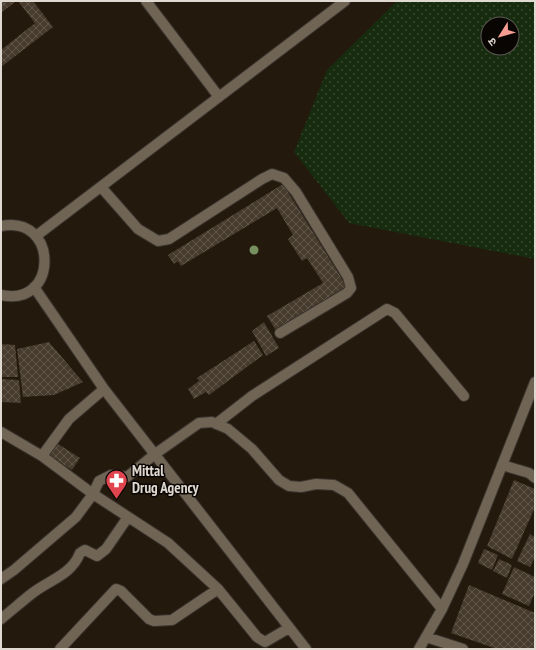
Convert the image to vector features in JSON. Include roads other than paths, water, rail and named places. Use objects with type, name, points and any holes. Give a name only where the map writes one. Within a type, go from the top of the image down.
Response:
[{"type":"street","points":[[146,1],[220,97]]},
{"type":"street","points":[[36,236],[345,1]]},
{"type":"street","points":[[101,187],[138,229],[158,240],[169,239],[272,174],[284,178],[296,192],[348,277],[351,288],[347,293],[280,333]]},
{"type":"street","points":[[1,226],[15,225],[23,227],[36,236],[44,250],[45,266],[39,281],[34,287],[21,295],[1,295]]},
{"type":"street","points":[[34,287],[104,389],[289,628],[299,638],[306,649]]},
{"type":"street","points":[[216,424],[252,396],[387,309],[395,313],[464,396]]},
{"type":"street","points":[[419,649],[442,609],[463,564],[535,382]]},
{"type":"street","points":[[42,456],[69,419],[104,389]]},
{"type":"street","points":[[1,579],[14,570],[76,517],[93,494],[99,481],[111,475],[126,477],[155,454],[199,423],[212,422],[228,429],[252,449],[279,480],[289,486],[301,487],[316,484],[334,485],[348,493],[442,609]]},
{"type":"street","points":[[1,432],[42,456],[93,494],[168,543],[218,589],[257,637],[265,642],[289,628]]},
{"type":"street","points":[[502,466],[529,473],[535,478]]},
{"type":"street","points":[[1,619],[48,582],[63,575],[77,560],[80,553],[85,550],[97,556],[106,548],[128,517]]},
{"type":"street","points":[[60,649],[116,589],[121,591],[149,619],[154,621],[172,620],[218,589]]},
{"type":"street","points":[[426,637],[463,649]]},
{"type":"place","name":"Mittal Drug Agency","points":[[117,500]]}]
